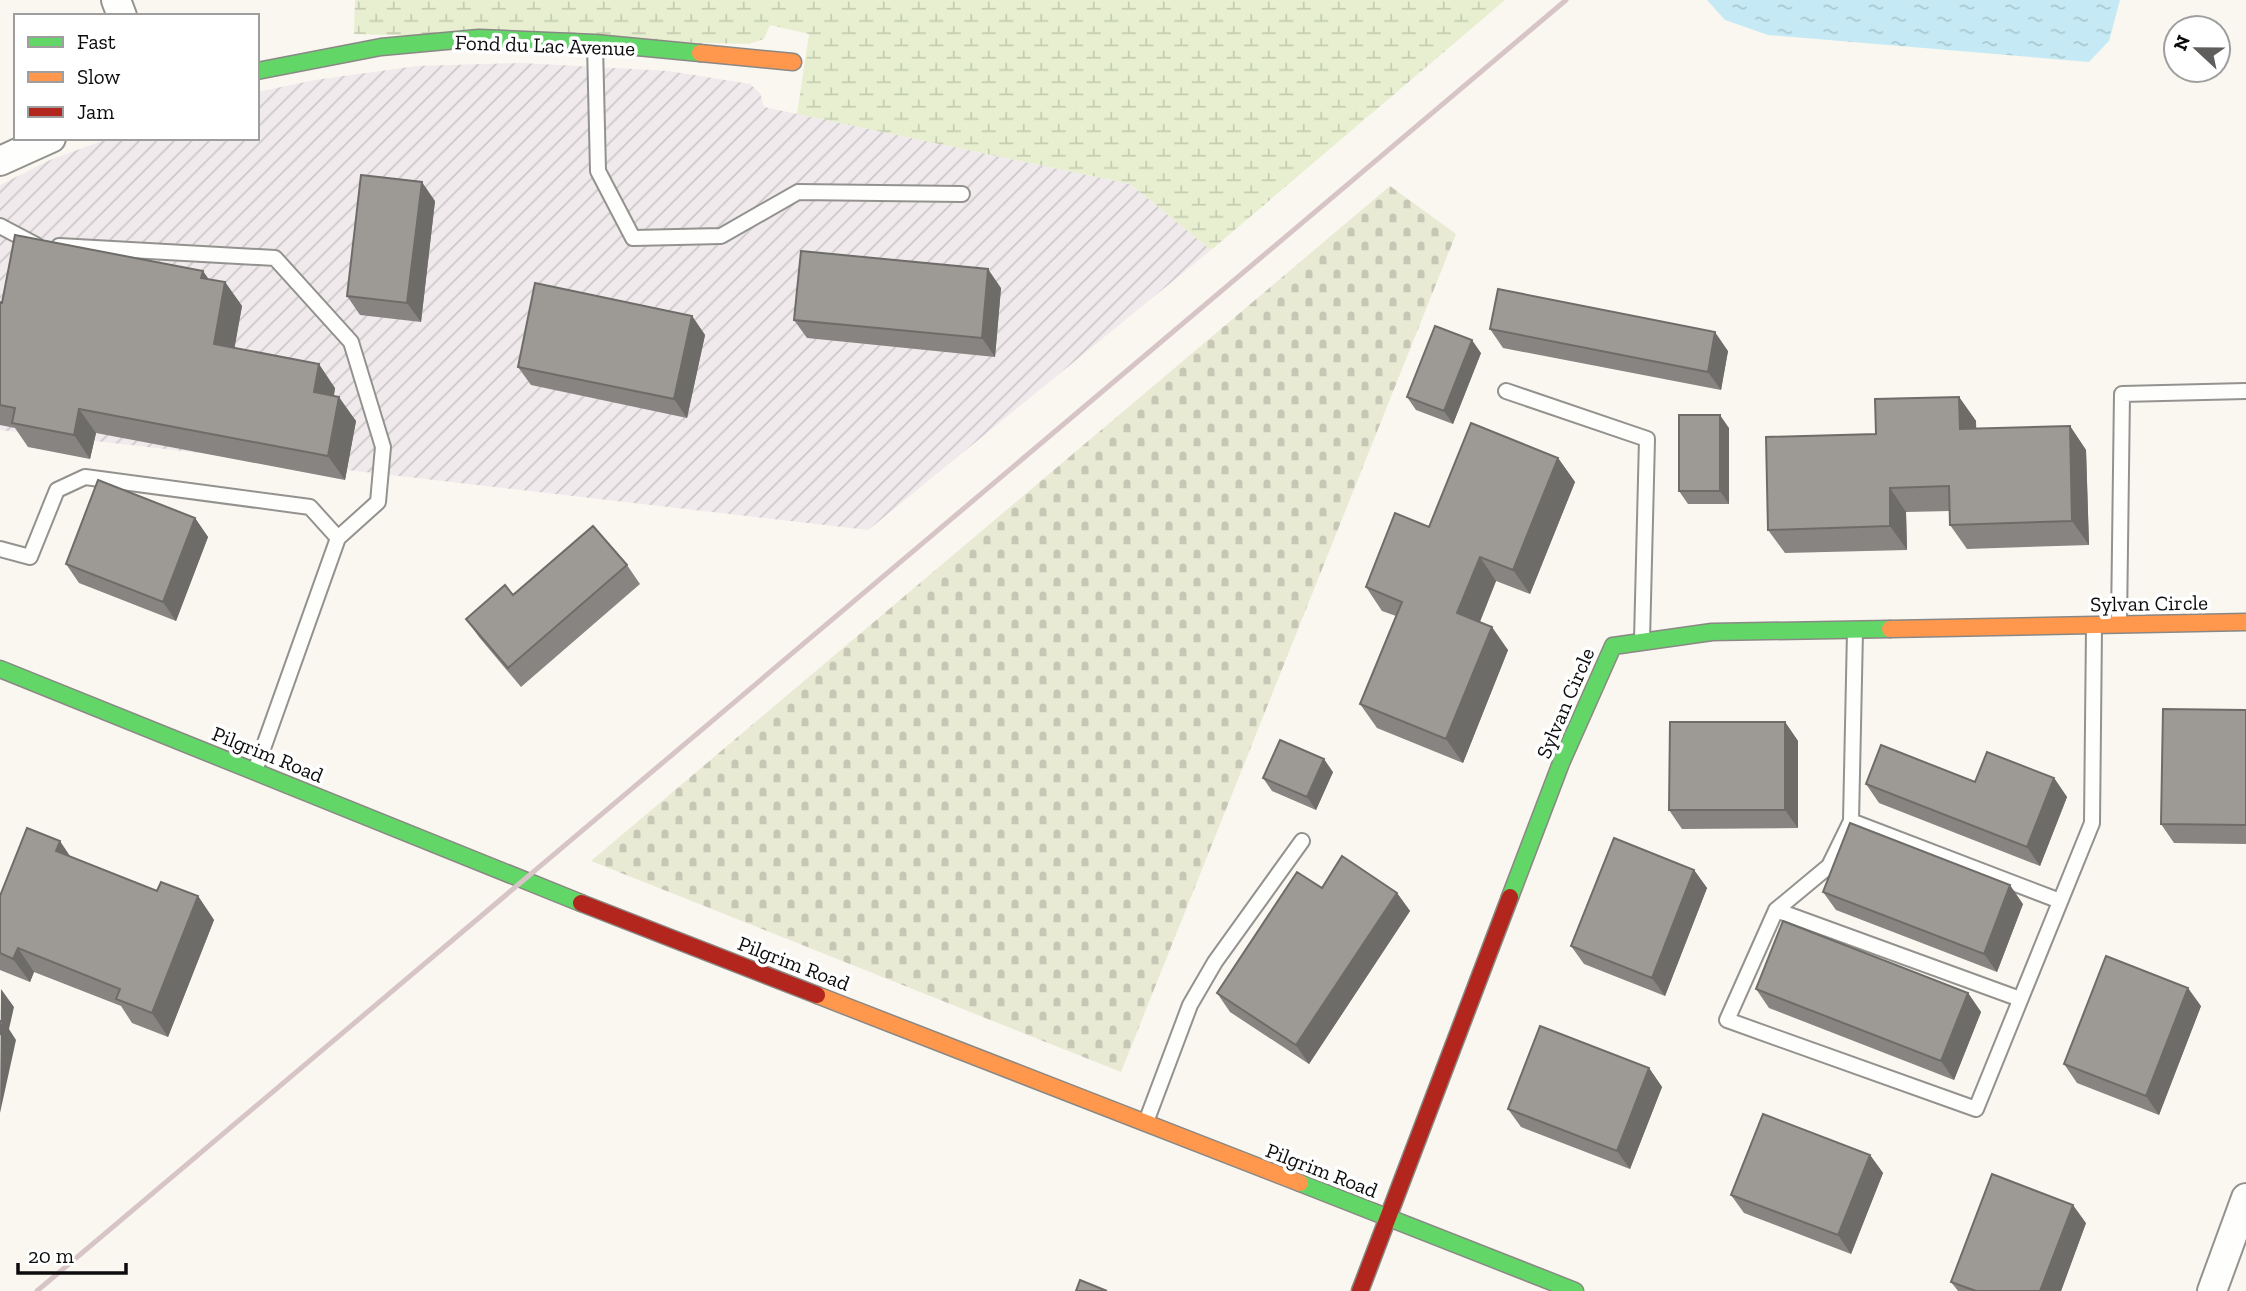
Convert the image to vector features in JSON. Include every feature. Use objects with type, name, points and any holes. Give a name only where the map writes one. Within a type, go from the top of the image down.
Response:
[{"type":"street","name":"Fond du Lac Avenue","points":[[259,71],[382,47],[479,38],[594,43],[793,62]]},
{"type":"street","points":[[0,161],[47,140]]},
{"type":"street","name":"Sylvan Circle","points":[[1360,1291],[1561,764],[1613,646],[1712,632],[2246,622]]},
{"type":"street","name":"Pilgrim Road","points":[[5,675],[1576,1291]]},
{"type":"street","points":[[2212,1291],[2244,1210]]},
{"type":"lane","points":[[594,43],[598,171],[633,238],[721,236],[798,192],[962,194]]},
{"type":"lane","points":[[0,226],[35,245],[275,258],[351,342],[383,447],[378,502],[338,538],[254,771]]},
{"type":"lane","points":[[1506,391],[1647,439],[1642,642]]},
{"type":"lane","points":[[2119,625],[2122,394],[2246,391]]},
{"type":"lane","points":[[0,549],[30,556],[57,490],[85,477],[310,507],[338,538]]},
{"type":"lane","points":[[1856,630],[1852,821],[1829,866],[1776,910],[1727,1020],[1976,1109],[2092,823],[2094,625]]},
{"type":"lane","points":[[1852,821],[2060,901]]},
{"type":"lane","points":[[1146,1124],[1190,1004],[1215,962],[1302,841]]},
{"type":"lane","points":[[1776,910],[2020,999]]},
{"type":"shaded area","points":[[522,63],[669,71],[750,84],[760,93],[764,107],[1130,184],[1211,250],[868,530],[0,430],[0,185],[50,160],[105,140],[259,140],[259,92],[315,80],[417,66]]},
{"type":"green space","points":[[355,0],[1505,0],[1211,250],[1130,184],[797,114],[809,34],[770,25],[764,39],[749,44],[354,34]]},
{"type":"green space","points":[[1390,186],[1456,234],[1121,1072],[591,861]]},
{"type":"water","points":[[1707,0],[2120,0],[2109,41],[2089,62],[1768,35],[1725,20]]},
{"type":"building","points":[[361,175],[422,182],[407,303],[347,296]]},
{"type":"building","points":[[15,235],[203,271],[201,278],[225,282],[214,344],[319,364],[314,392],[339,397],[328,456],[79,409],[74,435],[12,423],[15,408],[0,405],[0,302],[2,303]]},
{"type":"building","points":[[801,251],[988,269],[982,338],[794,320]]},
{"type":"building","points":[[535,283],[692,316],[674,399],[518,367]]},
{"type":"building","points":[[1498,289],[1715,332],[1708,372],[1490,329]]},
{"type":"building","points":[[1435,326],[1472,340],[1444,411],[1407,397]]},
{"type":"building","points":[[1959,397],[1960,429],[2070,426],[2072,521],[1950,525],[1949,486],[1890,488],[1890,526],[1768,530],[1766,437],[1876,434],[1875,399]]},
{"type":"building","points":[[1679,415],[1720,415],[1720,491],[1679,491]]},
{"type":"building","points":[[1471,423],[1558,458],[1513,570],[1480,557],[1457,613],[1492,627],[1446,739],[1360,704],[1402,602],[1366,587],[1395,513],[1429,527]]},
{"type":"building","points":[[98,480],[195,518],[163,602],[66,564]]},
{"type":"building","points":[[593,526],[627,565],[508,668],[466,619],[505,585],[513,595]]},
{"type":"building","points":[[2163,709],[2246,710],[2246,825],[2161,824]]},
{"type":"building","points":[[1670,722],[1785,722],[1785,810],[1669,810]]},
{"type":"building","points":[[1280,740],[1324,759],[1307,797],[1263,778]]},
{"type":"building","points":[[1881,745],[1975,782],[1987,752],[2054,778],[2027,847],[1866,784]]},
{"type":"building","points":[[1850,823],[2010,885],[1984,954],[1823,892]]},
{"type":"building","points":[[27,828],[60,841],[56,851],[157,891],[161,882],[198,896],[152,1013],[116,999],[120,989],[18,948],[13,959],[0,953],[0,896]]},
{"type":"building","points":[[1614,838],[1694,870],[1652,978],[1571,946]]},
{"type":"building","points":[[1342,856],[1397,893],[1296,1045],[1217,993],[1297,872],[1322,888]]},
{"type":"building","points":[[1783,921],[1968,993],[1941,1061],[1756,989]]},
{"type":"building","points":[[2106,956],[2188,988],[2146,1096],[2064,1064]]},
{"type":"building","points":[[1540,1026],[1649,1068],[1617,1151],[1508,1109]]},
{"type":"building","points":[[1763,1114],[1870,1155],[1838,1235],[1731,1195]]},
{"type":"building","points":[[1992,1174],[2073,1205],[2040,1291],[1976,1291],[1951,1282]]},
{"type":"building","points":[[1080,1280],[1107,1291],[1076,1291]]},
{"type":"railway","points":[[37,1291],[1566,0]]},
{"type":"traffic: fast","points":[[259,71],[381,47],[479,38],[595,43],[700,53]]},
{"type":"traffic: fast","points":[[1510,897],[1561,763],[1613,646],[1712,632],[1890,629]]},
{"type":"traffic: fast","points":[[0,669],[581,903]]},
{"type":"traffic: fast","points":[[1300,1183],[1575,1291]]},
{"type":"traffic: slow","points":[[700,53],[793,62]]},
{"type":"traffic: slow","points":[[1890,629],[2246,622]]},
{"type":"traffic: slow","points":[[817,995],[1300,1183]]},
{"type":"traffic: jam","points":[[1360,1291],[1510,897]]},
{"type":"traffic: jam","points":[[581,903],[817,995]]}]
